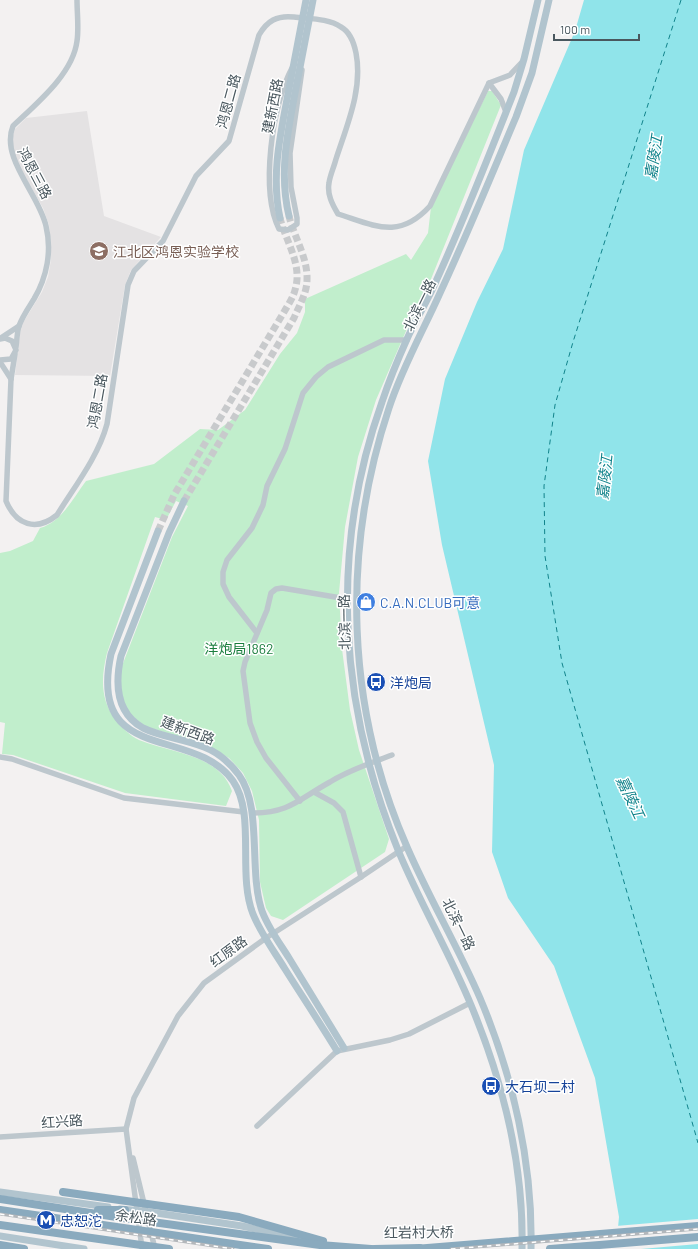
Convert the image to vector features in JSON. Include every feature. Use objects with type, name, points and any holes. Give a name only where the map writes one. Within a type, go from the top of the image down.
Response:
[{"type":"highway","points":[[64,1192],[192,1209],[239,1217],[322,1241],[372,1249]]},
{"type":"highway","points":[[0,1199],[320,1245],[372,1249],[425,1248]]},
{"type":"highway","name":"余松路","points":[[0,1210],[268,1249]]},
{"type":"highway","points":[[76,1211],[125,1210]]},
{"type":"highway","name":"余松路","points":[[0,1225],[169,1249]]},
{"type":"highway","name":"红岩村大桥","points":[[425,1248],[698,1225]]},
{"type":"highway","points":[[550,1249],[698,1238]]},
{"type":"highway","points":[[2,1246],[24,1249]]},
{"type":"highway","points":[[415,1249],[425,1248]]},
{"type":"main road","name":"建新西路","points":[[289,216],[284,199],[284,148],[303,50],[306,0]]},
{"type":"main road","name":"建新西路","points":[[280,218],[276,200],[275,174],[277,148],[294,64],[306,19],[313,0]]},
{"type":"main road","name":"北滨一路","points":[[522,1249],[520,1193],[511,1134],[489,1053],[470,1003],[398,852],[378,797],[364,749],[356,708],[348,649],[347,599],[352,528],[365,457],[382,402],[407,340],[432,291],[506,112],[524,59],[538,0]]},
{"type":"main road","name":"北滨一路","points":[[531,1249],[532,1226],[525,1162],[514,1103],[497,1043],[479,998],[407,846],[387,795],[373,746],[364,707],[357,646],[356,599],[360,528],[373,460],[389,406],[516,117],[532,73],[550,0]]},
{"type":"main road","name":"建新西路","points":[[184,501],[169,533],[121,656],[117,672],[117,688],[121,703],[129,716],[143,728],[205,747],[227,761],[240,776],[248,793],[252,813],[255,882],[261,909],[340,1049]]},
{"type":"main road","name":"建新西路","points":[[158,530],[111,654],[107,673],[108,691],[113,710],[124,724],[140,736],[202,756],[221,767],[233,781],[240,797],[244,812],[246,883],[253,913],[266,938],[340,1049]]},
{"type":"main road","points":[[0,1192],[125,1210]]},
{"type":"main road","points":[[74,1194],[125,1210]]},
{"type":"main road","name":"红岩村大桥","points":[[125,1210],[143,1210],[242,1226],[327,1245],[425,1247],[698,1225]]},
{"type":"main road","points":[[0,1236],[84,1249]]},
{"type":"main road","points":[[563,1249],[698,1238]]},
{"type":"street","name":"鸿恩三路","points":[[19,326],[39,291],[45,276],[48,243],[46,226],[41,210],[8,152],[8,134],[13,126],[65,72],[73,57],[77,40],[76,0]]},
{"type":"street","name":"鸿恩二路","points":[[10,379],[6,501],[11,511],[17,518],[26,524],[38,524],[49,521],[57,515],[96,453],[103,439],[128,285],[134,271],[163,241],[196,176],[229,141],[259,35],[265,24],[288,16],[329,22],[341,27],[350,35],[355,47],[358,63],[357,84],[353,108],[328,183],[330,199],[338,214],[382,228],[408,224],[420,217],[430,206],[489,83]]},
{"type":"street","points":[[294,64],[286,79],[279,100],[269,173],[270,195],[275,221],[279,229],[288,230],[296,224],[297,218],[291,187],[290,153],[301,84],[303,50]]},
{"type":"street","points":[[506,112],[501,99],[489,83],[510,74],[524,59]]},
{"type":"street","points":[[0,339],[19,326]]},
{"type":"street","points":[[10,379],[19,326]]},
{"type":"street","points":[[0,339],[8,339],[16,347]]},
{"type":"street","points":[[257,633],[229,597],[223,584],[223,572],[227,560],[252,528],[263,505],[267,486],[285,449],[303,393],[316,377],[328,367],[384,340],[407,340]]},
{"type":"street","points":[[10,379],[0,361],[7,361],[15,354]]},
{"type":"street","points":[[300,801],[266,758],[257,742],[250,723],[243,671],[245,662],[267,610],[271,593],[276,589],[282,588],[347,599]]},
{"type":"street","points":[[252,813],[266,813],[288,808],[351,771],[392,754]]},
{"type":"street","points":[[0,757],[12,759],[124,798],[244,812]]},
{"type":"street","points":[[314,792],[334,803],[343,812],[361,877]]},
{"type":"street","name":"红原路","points":[[126,1129],[134,1098],[178,1016],[189,999],[204,984],[266,938],[407,846]]},
{"type":"street","points":[[257,1126],[340,1049],[390,1040],[409,1034],[470,1003]]},
{"type":"street","points":[[126,1129],[142,1249]]},
{"type":"street","points":[[126,1129],[155,1249]]},
{"type":"street","name":"红兴路","points":[[0,1137],[126,1129]]},
{"type":"shaded area","name":"江北区鸿恩实验学校","points":[[87,111],[104,216],[161,237],[131,270],[125,285],[110,376],[15,375],[21,326],[42,292],[48,277],[51,260],[51,243],[49,225],[43,208],[15,159],[11,143],[15,129],[26,118]]},
{"type":"green space","name":"洋炮局1862","points":[[488,91],[492,91],[501,105],[427,289],[406,331],[376,400],[358,457],[345,527],[339,593],[342,649],[350,710],[359,750],[389,839],[385,852],[283,920],[271,916],[266,908],[260,882],[259,820],[252,791],[243,773],[229,758],[206,745],[144,726],[130,714],[122,701],[120,671],[172,537],[188,506],[176,501],[166,520],[155,517],[107,653],[103,688],[107,704],[111,712],[121,726],[132,736],[139,740],[193,756],[216,769],[226,779],[232,791],[226,806],[125,793],[13,755],[2,754],[5,723],[0,722],[0,553],[10,551],[33,541],[40,528],[55,521],[61,515],[86,481],[154,464],[200,429],[218,430],[245,410],[280,354],[297,333],[305,312],[305,299],[406,254],[411,260],[428,233],[431,207]]},
{"type":"water","name":"嘉陵江","points":[[584,0],[698,0],[698,1249],[616,1249],[619,1217],[595,1078],[554,966],[508,898],[492,852],[494,765],[442,545],[428,461],[445,379],[477,302],[503,249],[524,150],[575,31]]},
{"type":"pier","points":[[698,1219],[698,1244],[641,1249],[614,1249],[616,1226]]},
{"type":"ferry route","points":[[681,0],[573,342],[555,405],[544,486],[545,556],[562,663],[698,1143]]},
{"type":"tunnel","points":[[184,501],[294,318],[304,295],[307,285],[307,272],[289,216]]},
{"type":"tunnel","points":[[158,531],[174,495],[293,296],[297,281],[297,272],[293,254],[280,218]]},
{"type":"railway","points":[[0,1214],[233,1249]]},
{"type":"railway","points":[[451,1249],[698,1229]]},
{"type":"place","name":"江北区鸿恩实验学校","points":[[99,251]]},
{"type":"place","name":"C.A.N.CLUB可意","points":[[366,602]]},
{"type":"place","name":"洋炮局","points":[[376,682]]},
{"type":"place","name":"大石坝二村","points":[[491,1086]]},
{"type":"place","name":"忠恕沱","points":[[46,1220]]}]
